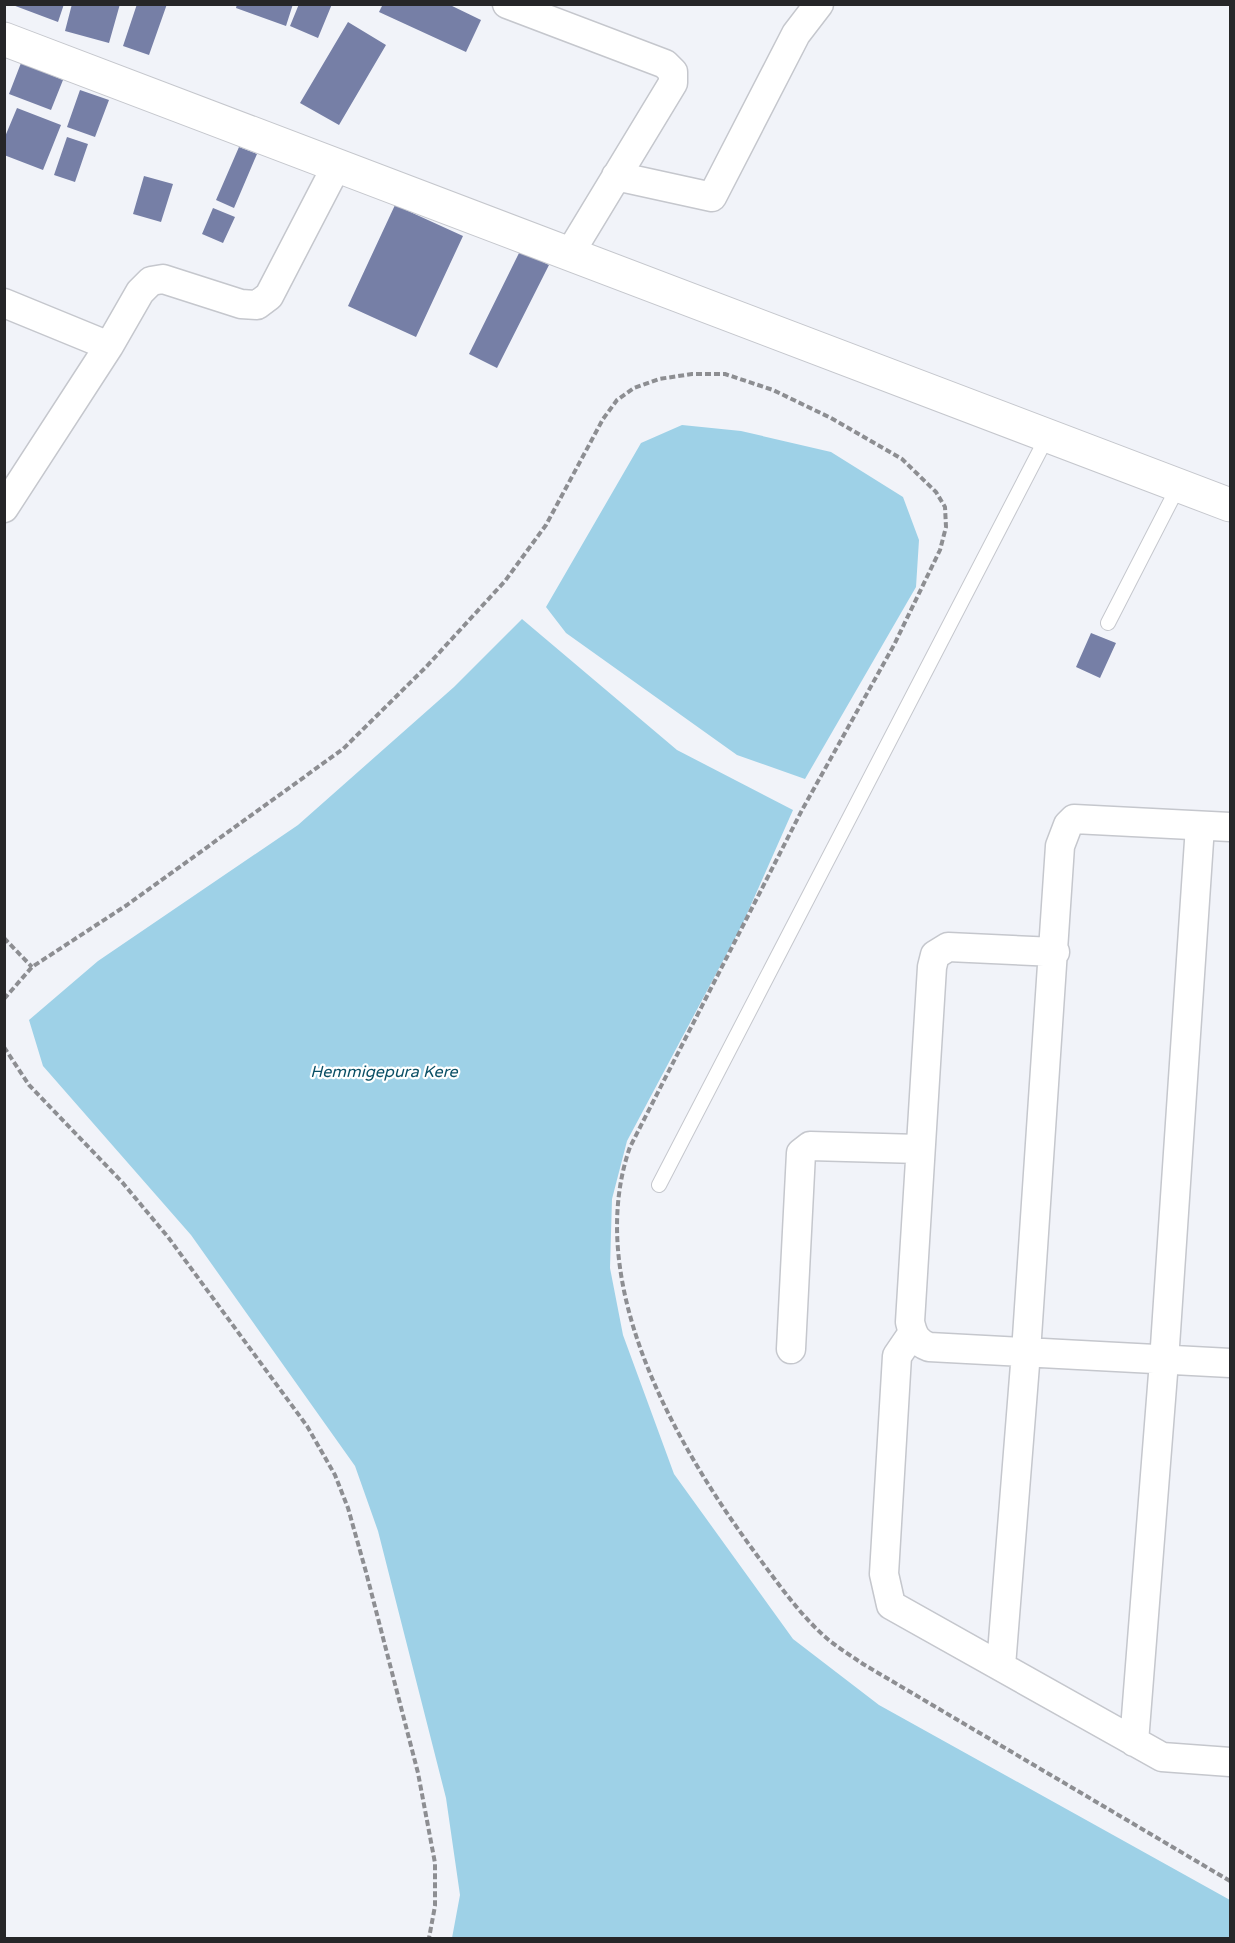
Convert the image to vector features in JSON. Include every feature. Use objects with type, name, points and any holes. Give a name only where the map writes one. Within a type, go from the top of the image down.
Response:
[{"type":"street","points":[[507,4],[665,64],[673,72],[673,83],[570,253]]},
{"type":"street","points":[[616,176],[712,198],[734,150],[796,34],[819,4]]},
{"type":"street","points":[[4,39],[1230,505]]},
{"type":"street","points":[[4,508],[109,346],[140,292],[151,281],[163,279],[241,303],[257,305],[269,296],[336,165]]},
{"type":"street","points":[[4,303],[109,346]]},
{"type":"street","points":[[1001,1666],[1026,1352],[1060,846],[1068,825],[1074,819],[1230,827]]},
{"type":"street","points":[[1134,1742],[1164,1361],[1200,826]]},
{"type":"street","points":[[1054,952],[948,946],[935,955],[932,967],[919,1149],[910,1322],[912,1334],[919,1343],[929,1347],[1230,1363]]},
{"type":"street","points":[[791,1349],[801,1153],[810,1146],[919,1149]]},
{"type":"street","points":[[912,1334],[897,1356],[884,1574],[891,1605],[1162,1757],[1230,1762]]},
{"type":"lane","points":[[659,1185],[1048,435]]},
{"type":"lane","points":[[1108,623],[1179,485]]},
{"type":"path","points":[[4,999],[32,967],[127,905],[343,749],[426,667],[505,580],[546,525],[603,419],[618,400],[634,388],[659,379],[692,374],[725,374],[742,378],[831,418],[902,459],[936,492],[945,507],[946,527],[940,550],[894,645],[802,810],[634,1139],[618,1188],[620,1250],[625,1288],[639,1349],[680,1439],[717,1502],[795,1606],[824,1636],[863,1664],[1230,1881]]},
{"type":"path","points":[[4,938],[32,967]]},
{"type":"path","points":[[4,1047],[30,1085],[122,1182],[168,1237],[307,1426],[335,1475],[366,1572],[418,1773],[435,1863],[435,1906],[429,1938]]},
{"type":"water","points":[[682,425],[741,431],[831,452],[903,497],[919,540],[916,587],[805,779],[737,755],[566,633],[546,607],[641,443]]},
{"type":"water","name":"Hemmigepura Kere","points":[[522,619],[677,750],[793,810],[742,925],[627,1141],[612,1199],[610,1268],[623,1335],[674,1474],[793,1639],[879,1705],[1230,1900],[1230,1938],[452,1938],[460,1895],[446,1798],[378,1531],[355,1466],[191,1235],[43,1066],[29,1020],[98,961],[298,825],[454,687]]},
{"type":"building","points":[[10,4],[64,4],[58,22]]},
{"type":"building","points":[[72,4],[120,4],[109,43],[65,31]]},
{"type":"building","points":[[137,4],[167,4],[149,55],[123,46]]},
{"type":"building","points":[[237,4],[293,4],[286,26],[236,8]]},
{"type":"building","points":[[299,4],[332,4],[318,38],[290,26]]},
{"type":"building","points":[[383,4],[448,4],[481,20],[466,52],[379,12]]},
{"type":"building","points":[[348,22],[386,45],[339,125],[300,103]]},
{"type":"building","points":[[21,63],[63,80],[51,110],[9,94]]},
{"type":"building","points":[[80,90],[109,100],[95,137],[67,127]]},
{"type":"building","points":[[17,108],[61,125],[43,170],[4,155],[4,139]]},
{"type":"building","points":[[67,137],[88,144],[75,182],[54,175]]},
{"type":"building","points":[[239,147],[257,154],[234,208],[216,200]]},
{"type":"building","points":[[144,176],[173,184],[161,222],[133,214]]},
{"type":"building","points":[[395,205],[463,236],[416,337],[348,306]]},
{"type":"building","points":[[213,208],[235,217],[223,243],[202,234]]},
{"type":"building","points":[[520,251],[549,265],[497,368],[469,354]]},
{"type":"building","points":[[1091,633],[1116,643],[1100,678],[1076,667]]}]
